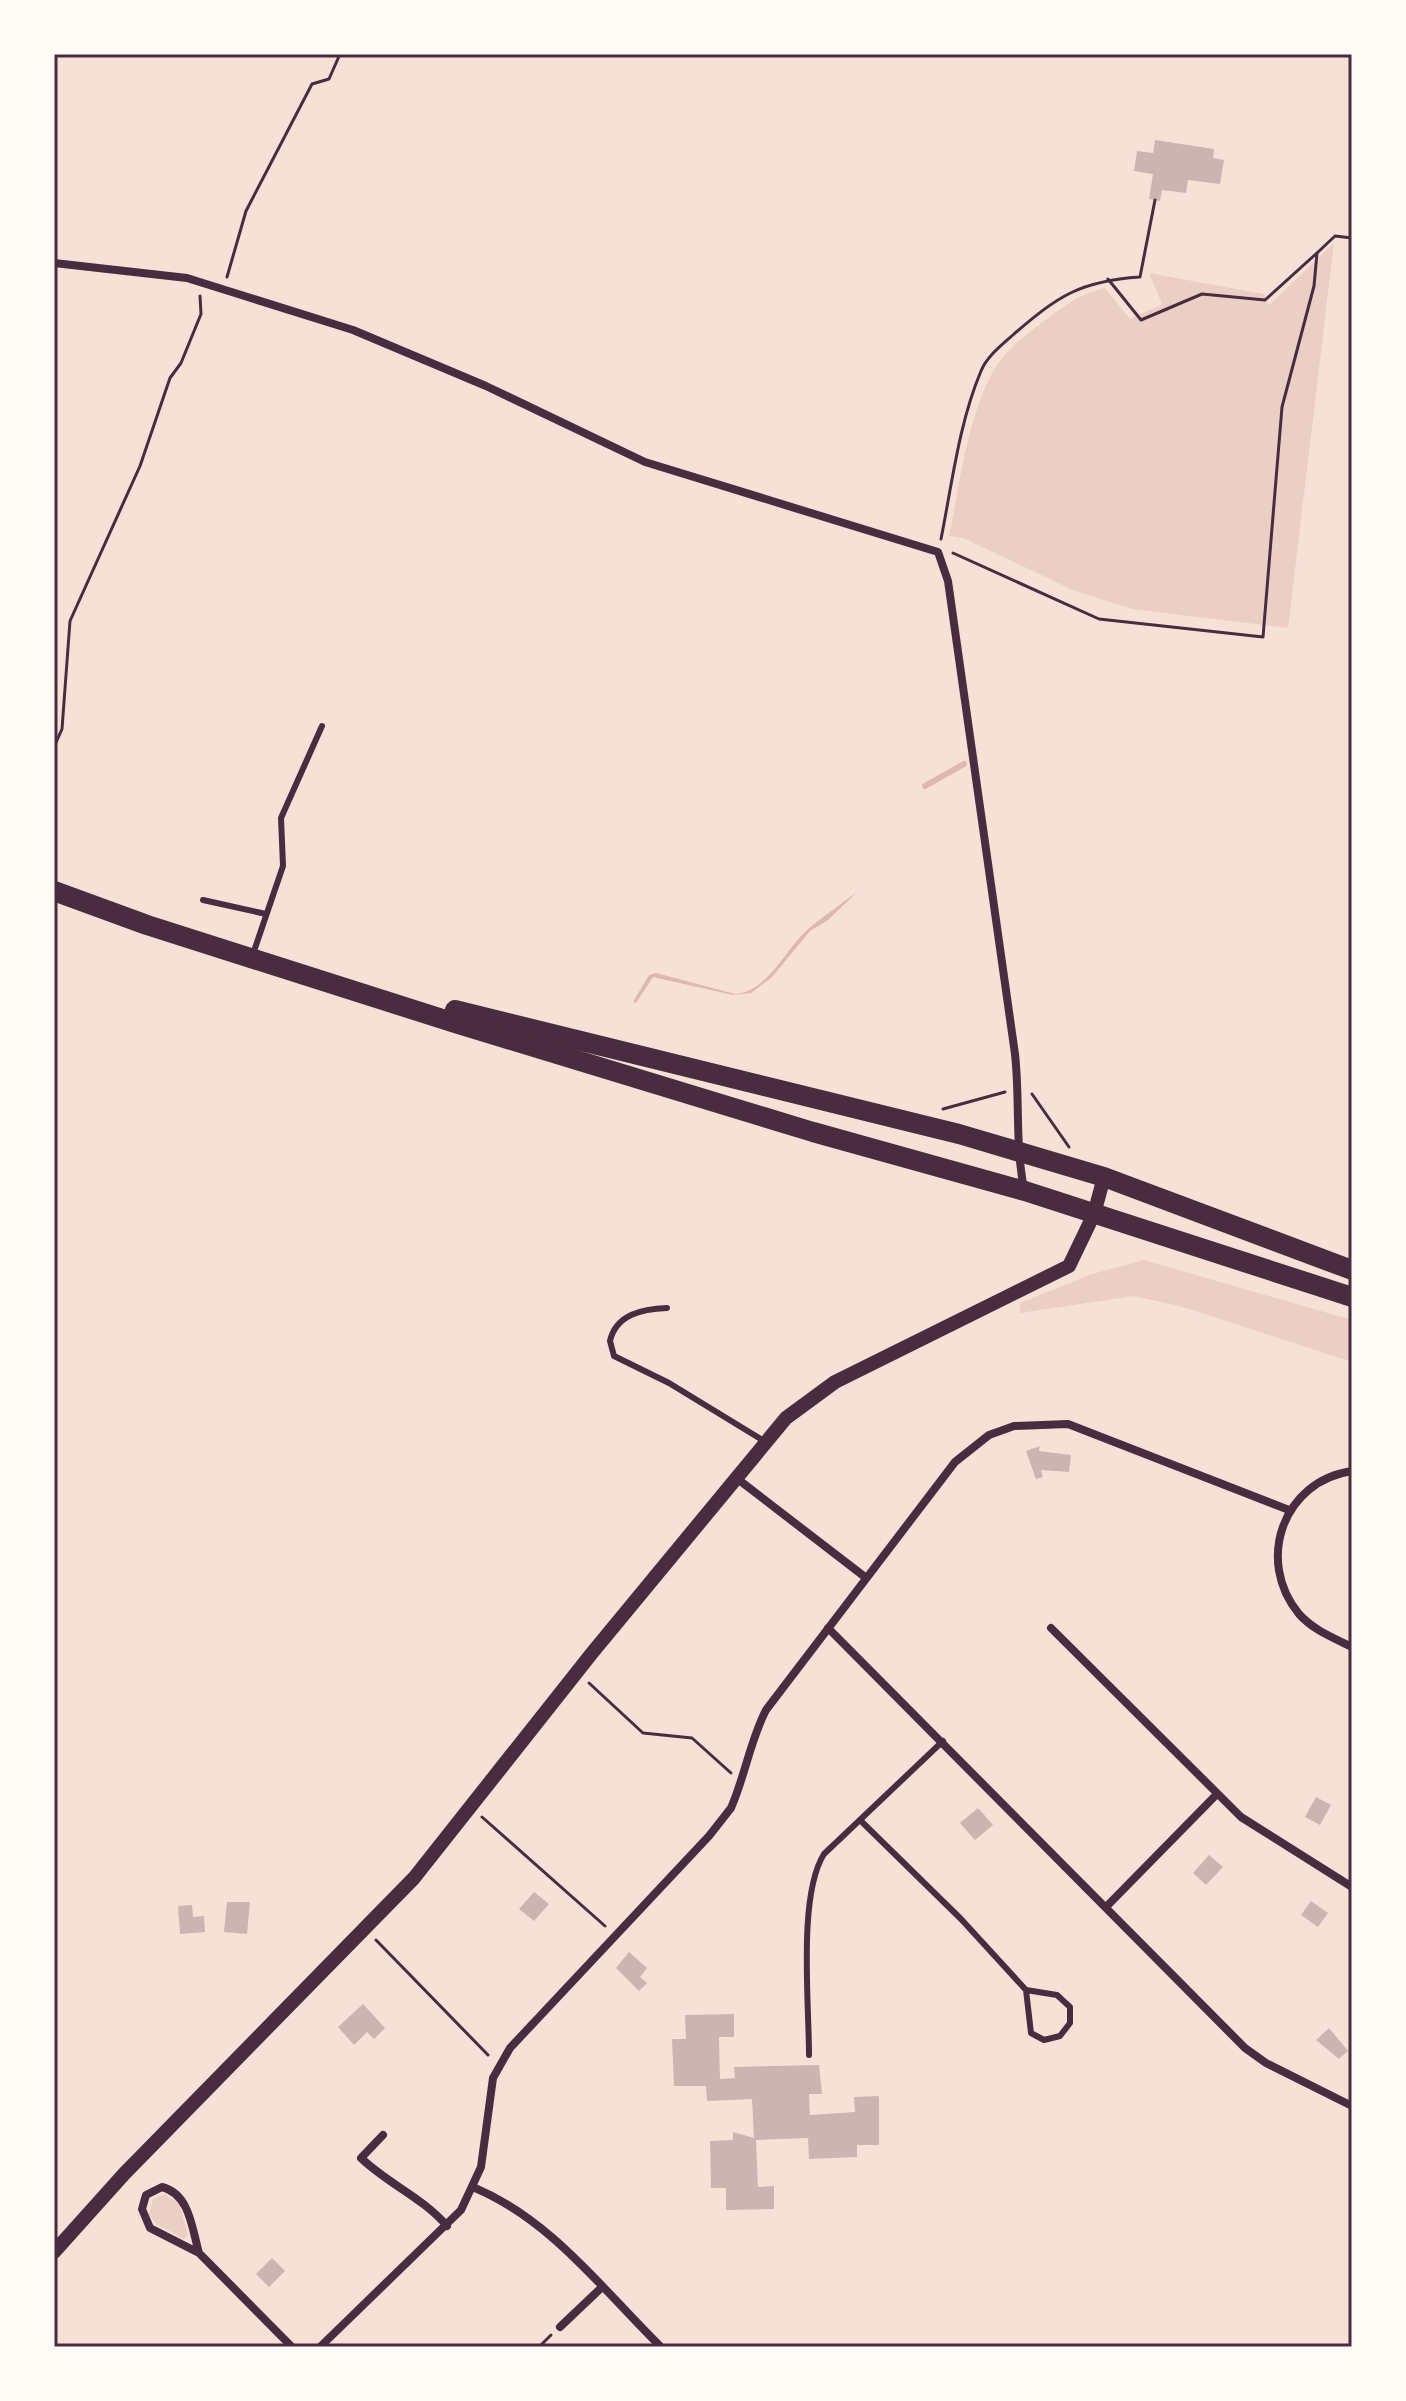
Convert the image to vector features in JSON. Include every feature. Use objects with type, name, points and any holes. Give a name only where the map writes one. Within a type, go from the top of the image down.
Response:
[{"type":"highway","points":[[54,891],[252,958],[813,1132],[1025,1191],[1352,1297]]},
{"type":"highway","points":[[319,978],[905,1120],[1017,1151],[1104,1177],[1352,1270]]},
{"type":"street","points":[[54,263],[172,276],[224,288],[414,353],[645,462],[938,552],[948,581],[1013,1038],[1018,1088],[1017,1151],[1025,1191]]},
{"type":"street","points":[[54,2252],[124,2174],[414,1878],[764,1441],[798,1406],[835,1382],[1069,1266],[1094,1214],[1104,1177]]},
{"type":"street","points":[[320,2347],[447,2226],[475,2188],[498,2064],[709,1836],[731,1808],[742,1783],[756,1730],[766,1710],[955,1462],[989,1435],[1014,1426],[1068,1424],[1289,1510]]},
{"type":"street","points":[[1352,1471],[1325,1478],[1289,1510],[1280,1533],[1277,1561],[1289,1598],[1313,1627],[1352,1647]]},
{"type":"street","points":[[735,1477],[865,1577]]},
{"type":"street","points":[[828,1628],[1245,2048],[1266,2063],[1352,2106]]},
{"type":"street","points":[[1051,1628],[1216,1795],[1267,1836],[1352,1887]]},
{"type":"street","points":[[1107,1906],[1216,1795]]},
{"type":"street","points":[[383,2135],[361,2158],[397,2187],[428,2204],[447,2226]]},
{"type":"street","points":[[199,2253],[185,2203],[177,2193],[162,2187],[146,2195],[142,2215],[150,2228],[199,2253],[292,2347]]},
{"type":"street","points":[[475,2188],[508,2202],[551,2235],[661,2347]]},
{"type":"street","points":[[560,2327],[601,2288]]},
{"type":"lane","points":[[252,958],[283,866],[281,818],[322,726]]},
{"type":"lane","points":[[203,900],[266,914]]},
{"type":"lane","points":[[667,1308],[635,1313],[622,1320],[610,1341],[614,1356],[669,1383],[764,1441]]},
{"type":"lane","points":[[809,2055],[809,1904],[813,1870],[824,1854],[943,1741]]},
{"type":"lane","points":[[861,1821],[961,1919],[1026,1990],[1031,2033],[1044,2040],[1060,2036],[1070,2023],[1070,2007],[1057,1995],[1026,1990]]},
{"type":"path","points":[[224,288],[246,211],[259,183],[312,84],[329,79],[340,54]]},
{"type":"path","points":[[1155,200],[1140,277],[1108,279],[1059,297],[1001,345],[982,368],[963,430],[938,552],[960,553],[1099,619],[1263,637],[1282,407],[1314,286],[1317,253]]},
{"type":"path","points":[[1108,279],[1141,320],[1202,294],[1265,300],[1335,236],[1352,238]]},
{"type":"path","points":[[54,747],[62,729],[70,621],[140,466],[170,378],[181,363],[201,314],[200,283]]},
{"type":"path","points":[[577,1672],[643,1733],[692,1738],[742,1783]]},
{"type":"path","points":[[471,1806],[615,1936]]},
{"type":"path","points":[[365,1929],[498,2064]]},
{"type":"shaded area","points":[[1334,243],[1288,628],[1132,609],[1075,591],[963,538],[949,536],[965,454],[982,394],[1002,359],[1031,331],[1074,300],[1105,288],[1130,319],[1162,304],[1149,273],[1264,294],[1269,305]]},
{"type":"shaded area","points":[[858,891],[828,920],[810,931],[772,977],[751,993],[733,995],[653,977],[636,1003],[633,1002],[649,975],[656,973],[735,994],[747,991],[767,978],[808,929]]},
{"type":"shaded area","points":[[1144,1260],[1352,1320],[1352,1362],[1183,1307],[1134,1296],[1020,1313],[1020,1303],[1092,1274]]},
{"type":"shaded area","points":[[165,2194],[179,2204],[188,2235],[184,2239],[156,2224],[149,2214],[153,2199]]},
{"type":"building","points":[[1155,140],[1214,149],[1213,158],[1224,160],[1220,184],[1188,180],[1186,193],[1162,190],[1160,201],[1149,199],[1153,174],[1134,171],[1137,151],[1153,153]]},
{"type":"building","points":[[1040,1446],[1039,1451],[1071,1455],[1069,1472],[1041,1470],[1043,1477],[1036,1479],[1026,1451]]},
{"type":"building","points":[[1316,1797],[1331,1805],[1320,1825],[1305,1817]]},
{"type":"building","points":[[978,1808],[993,1825],[975,1840],[960,1823]]},
{"type":"building","points":[[1209,1855],[1223,1867],[1206,1885],[1193,1873]]},
{"type":"building","points":[[534,1892],[549,1904],[534,1921],[519,1909]]},
{"type":"building","points":[[1311,1901],[1328,1913],[1318,1927],[1301,1915]]},
{"type":"building","points":[[227,1902],[250,1902],[247,1934],[224,1932]]},
{"type":"building","points":[[192,1905],[193,1917],[204,1916],[205,1932],[180,1934],[178,1906]]},
{"type":"building","points":[[629,1952],[647,1968],[640,1977],[647,1983],[639,1991],[616,1968]]},
{"type":"building","points":[[363,2004],[385,2028],[374,2039],[367,2032],[354,2045],[338,2027]]},
{"type":"building","points":[[734,2014],[734,2037],[719,2037],[720,2079],[735,2078],[734,2067],[819,2065],[822,2094],[809,2094],[810,2115],[855,2112],[854,2097],[879,2096],[879,2145],[857,2145],[857,2157],[809,2159],[808,2138],[756,2140],[758,2187],[774,2186],[774,2209],[726,2210],[726,2188],[711,2188],[710,2141],[733,2140],[733,2132],[754,2138],[752,2099],[707,2101],[706,2086],[674,2086],[672,2039],[686,2039],[685,2015]]},
{"type":"building","points":[[1329,2028],[1348,2051],[1339,2059],[1316,2040]]},
{"type":"building","points":[[272,2258],[285,2271],[269,2287],[256,2274]]},
{"type":"waterway","points":[[925,786],[964,764]]}]
